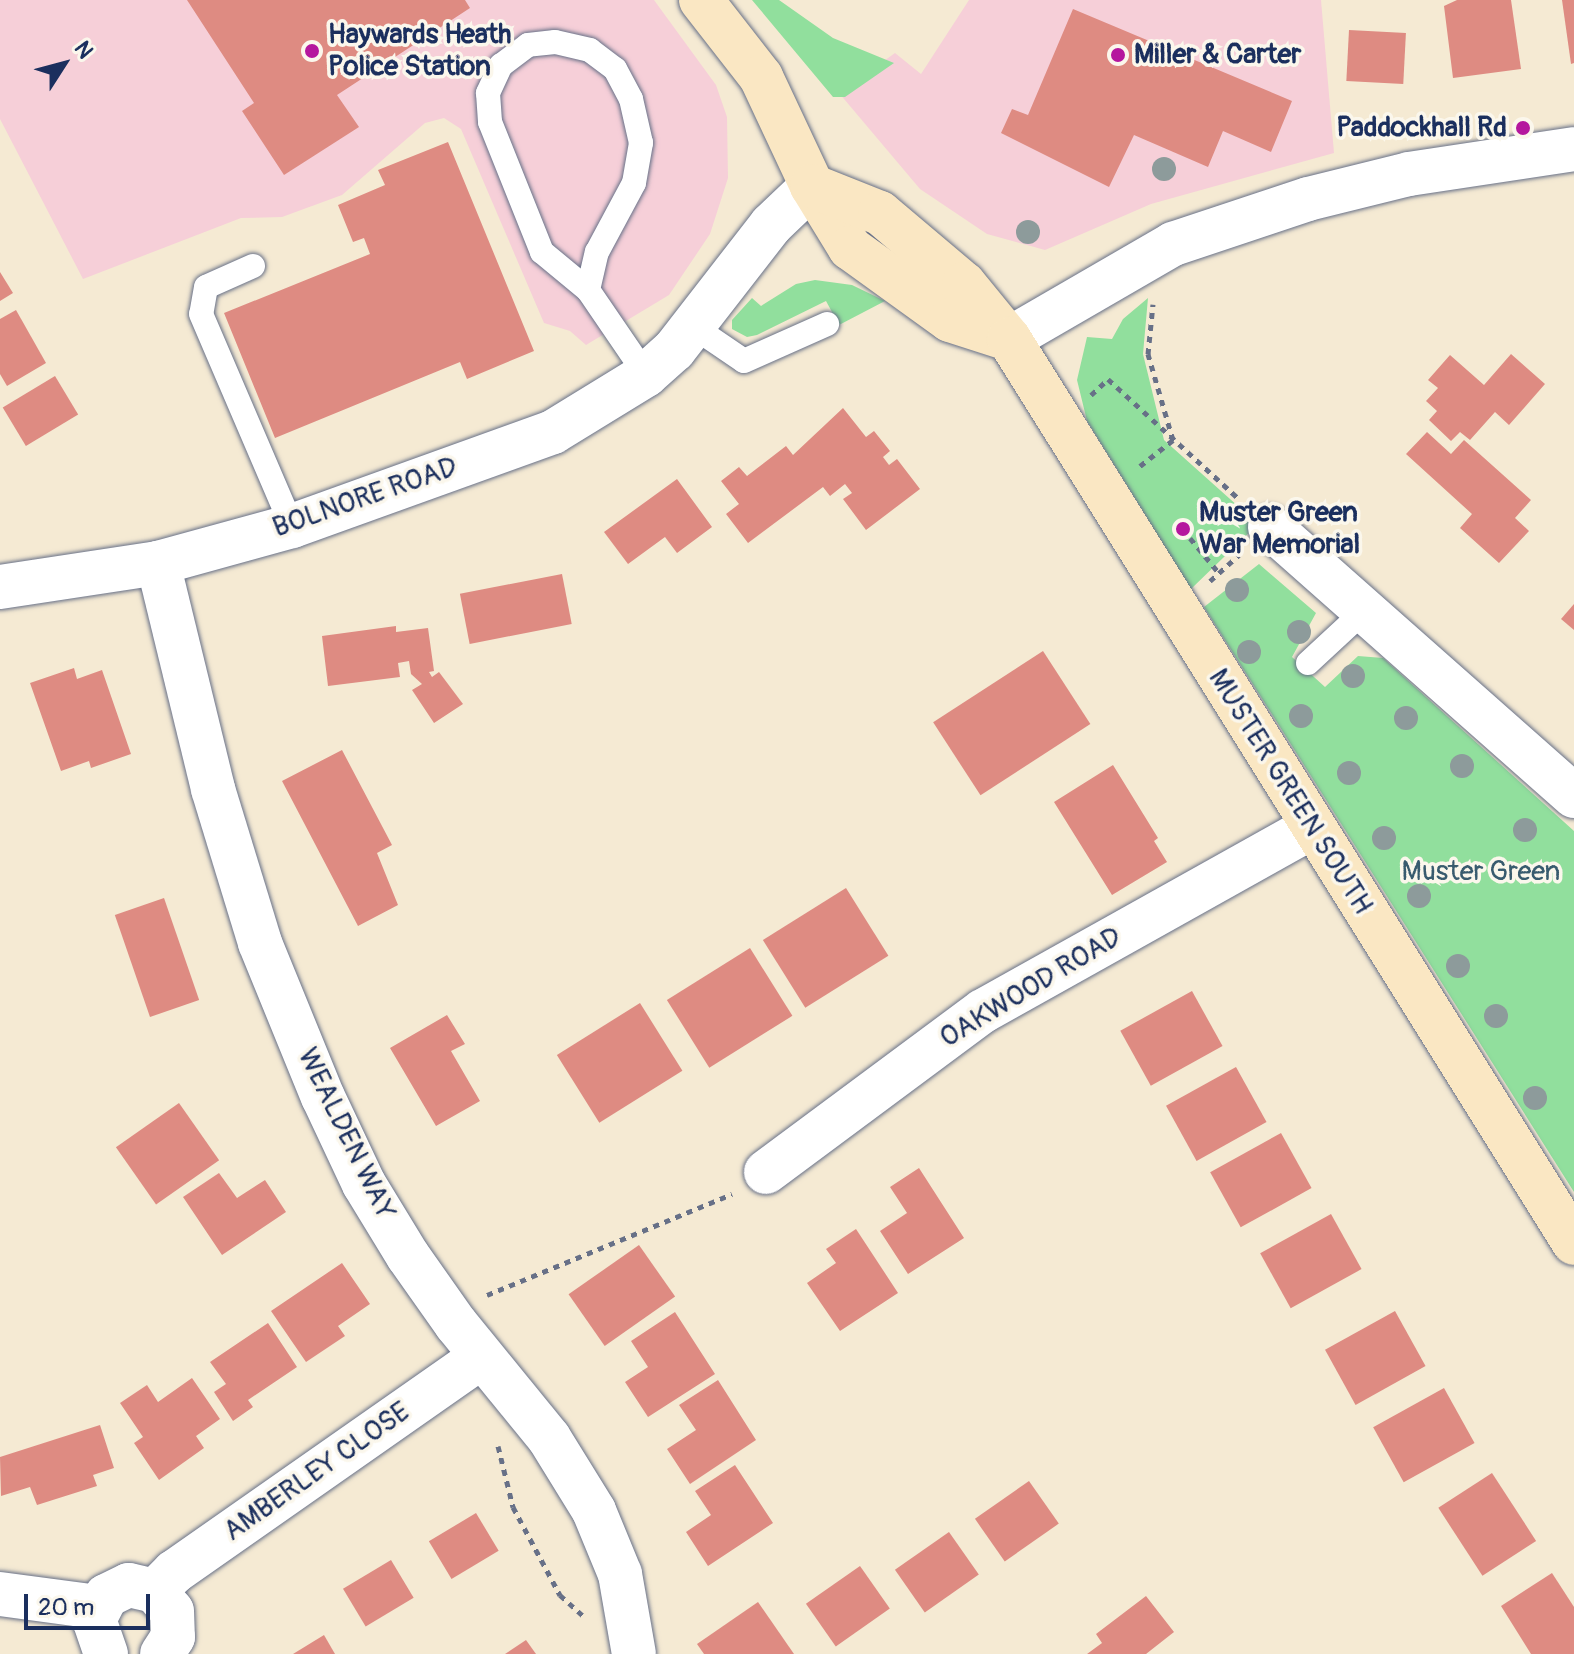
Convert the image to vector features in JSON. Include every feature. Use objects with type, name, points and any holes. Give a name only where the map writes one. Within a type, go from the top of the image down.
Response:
[{"type":"main road","points":[[701,0],[761,77],[812,186]]},
{"type":"main road","name":"MUSTER GREEN SOUTH","points":[[812,186],[880,213],[964,284],[1009,339],[1311,828],[1574,1243]]},
{"type":"street","points":[[1009,339],[1173,244],[1308,199],[1409,174],[1574,149]]},
{"type":"street","name":"BOLNORE ROAD","points":[[0,587],[158,563],[292,526],[553,432],[646,375],[694,327],[771,225],[812,186]]},
{"type":"street","points":[[1270,527],[1574,796]]},
{"type":"street","name":"WEALDEN WAY","points":[[158,563],[213,789],[260,943],[364,1184],[469,1341],[549,1438],[594,1511],[620,1574],[634,1654]]},
{"type":"street","name":"OAKWOOD ROAD","points":[[766,1172],[983,1011],[1311,828]]},
{"type":"street","name":"AMBERLEY CLOSE","points":[[155,1591],[174,1572],[469,1341]]},
{"type":"street","points":[[106,1654],[95,1633],[98,1607],[106,1596],[129,1585],[155,1591],[167,1600],[175,1624],[162,1654]]},
{"type":"street","points":[[0,1594],[98,1607]]},
{"type":"lane","points":[[588,290],[597,252],[634,183],[641,143],[631,99],[615,69],[590,50],[555,42],[528,45],[501,65],[488,93],[490,122],[542,252],[588,290],[646,375]]},
{"type":"lane","points":[[253,266],[206,287],[201,314],[292,526]]},
{"type":"lane","points":[[694,327],[744,361],[827,324]]},
{"type":"lane","points":[[1308,663],[1363,612]]},
{"type":"path","points":[[1154,291],[1148,354],[1173,440]]},
{"type":"path","points":[[1108,379],[1270,527],[1176,609]]},
{"type":"path","points":[[1142,475],[1137,468],[1173,440]]},
{"type":"path","points":[[1190,538],[1219,573]]},
{"type":"path","points":[[469,1341],[493,1289],[742,1191],[766,1172]]},
{"type":"path","points":[[495,1431],[513,1507],[560,1595],[593,1624]]},
{"type":"shaded area","points":[[0,0],[654,0],[716,85],[727,117],[728,178],[710,234],[669,295],[586,345],[570,331],[544,323],[461,129],[444,118],[425,123],[342,195],[282,217],[241,218],[83,279],[0,119]]},
{"type":"shaded area","points":[[969,0],[1321,0],[1334,153],[1151,204],[1045,250],[987,234],[920,189],[839,93],[895,53],[921,74]]},
{"type":"green space","points":[[752,0],[779,0],[833,38],[894,63],[845,97],[833,97]]},
{"type":"green space","points":[[815,280],[852,285],[885,301],[839,325],[826,301],[757,335],[747,337],[732,329],[732,320],[752,298],[761,306],[796,284]]},
{"type":"green space","points":[[1148,298],[1143,354],[1164,440],[1258,524],[1191,589],[1087,421],[1077,380],[1087,337],[1112,339],[1123,319]]},
{"type":"green space","name":"Muster Green","points":[[1259,564],[1316,613],[1292,657],[1325,687],[1358,656],[1383,658],[1574,831],[1574,1192],[1204,607]]},
{"type":"building","name":"Haywards Heath Police Station","points":[[187,0],[465,0],[470,8],[337,95],[359,127],[284,175],[242,111],[254,103]]},
{"type":"building","points":[[1457,0],[1511,0],[1521,69],[1453,78],[1444,6]]},
{"type":"building","points":[[1562,0],[1574,0],[1574,63],[1571,64]]},
{"type":"building","name":"Miller & Carter","points":[[1073,9],[1292,101],[1271,152],[1223,131],[1208,167],[1134,135],[1109,187],[1001,133],[1012,109],[1028,115]]},
{"type":"building","points":[[1349,30],[1406,33],[1403,84],[1346,81]]},
{"type":"building","points":[[448,142],[534,351],[467,379],[460,362],[275,438],[224,313],[370,254],[364,238],[353,242],[338,205],[385,185],[378,170]]},
{"type":"building","points":[[0,272],[13,293],[0,301]]},
{"type":"building","points":[[16,310],[46,363],[7,386],[0,374],[0,319]]},
{"type":"building","points":[[1511,354],[1545,384],[1509,425],[1495,412],[1470,440],[1460,432],[1451,441],[1429,420],[1437,411],[1426,401],[1438,388],[1428,380],[1450,355],[1484,385]]},
{"type":"building","points":[[55,376],[78,415],[26,446],[3,407]]},
{"type":"building","points":[[843,408],[866,437],[874,431],[890,451],[883,457],[889,465],[897,459],[920,489],[866,530],[843,499],[852,493],[845,484],[830,496],[823,487],[748,543],[726,514],[739,504],[721,481],[739,467],[747,476],[786,446],[793,455]]},
{"type":"building","points":[[1427,432],[1451,454],[1464,440],[1531,500],[1515,518],[1529,531],[1499,563],[1460,528],[1472,514],[1406,454]]},
{"type":"building","points":[[677,479],[712,527],[677,553],[665,537],[628,564],[604,532]]},
{"type":"building","points":[[562,574],[572,624],[470,644],[460,594]]},
{"type":"building","points":[[1574,604],[1574,630],[1561,619]]},
{"type":"building","points":[[396,626],[396,632],[428,628],[434,671],[429,672],[432,677],[439,672],[463,704],[434,723],[412,690],[422,684],[411,674],[409,661],[398,663],[400,677],[328,686],[322,636]]},
{"type":"building","points":[[1043,651],[1090,724],[981,795],[933,722]]},
{"type":"building","points":[[74,668],[77,679],[102,670],[131,754],[91,768],[89,761],[61,771],[30,683]]},
{"type":"building","points":[[342,750],[392,845],[377,853],[398,905],[358,926],[282,781]]},
{"type":"building","points":[[1113,765],[1158,838],[1154,841],[1167,862],[1112,895],[1054,802]]},
{"type":"building","points":[[846,888],[888,956],[805,1008],[763,940]]},
{"type":"building","points":[[164,898],[199,1000],[150,1017],[115,915]]},
{"type":"building","points":[[750,948],[792,1016],[709,1068],[667,1000]]},
{"type":"building","points":[[1192,991],[1223,1046],[1151,1086],[1120,1031]]},
{"type":"building","points":[[640,1003],[682,1071],[599,1123],[557,1055]]},
{"type":"building","points":[[447,1015],[465,1044],[451,1051],[480,1101],[436,1126],[390,1048]]},
{"type":"building","points":[[1236,1067],[1267,1122],[1197,1161],[1166,1106]]},
{"type":"building","points":[[179,1103],[219,1160],[156,1205],[116,1147]]},
{"type":"building","points":[[1281,1133],[1312,1188],[1241,1227],[1210,1172]]},
{"type":"building","points":[[919,1168],[964,1238],[908,1274],[880,1231],[907,1213],[890,1187]]},
{"type":"building","points":[[219,1173],[237,1198],[265,1180],[286,1212],[222,1255],[183,1197]]},
{"type":"building","points":[[1331,1214],[1362,1269],[1291,1308],[1260,1253]]},
{"type":"building","points":[[856,1229],[898,1293],[840,1331],[807,1283],[836,1263],[826,1249]]},
{"type":"building","points":[[639,1245],[675,1297],[605,1346],[569,1294]]},
{"type":"building","points":[[342,1263],[370,1304],[338,1326],[345,1336],[306,1362],[271,1311]]},
{"type":"building","points":[[1395,1311],[1426,1366],[1356,1405],[1325,1350]]},
{"type":"building","points":[[675,1312],[715,1374],[648,1417],[625,1382],[648,1367],[631,1341]]},
{"type":"building","points":[[268,1323],[297,1367],[248,1400],[253,1407],[233,1421],[214,1392],[226,1384],[210,1362]]},
{"type":"building","points":[[192,1378],[220,1419],[196,1436],[204,1448],[159,1480],[134,1443],[143,1437],[120,1403],[147,1385],[158,1402]]},
{"type":"building","points":[[718,1380],[756,1440],[690,1484],[667,1449],[696,1430],[679,1405]]},
{"type":"building","points":[[1444,1388],[1475,1443],[1404,1482],[1373,1427]]},
{"type":"building","points":[[100,1425],[114,1468],[93,1475],[97,1486],[37,1505],[30,1487],[1,1496],[0,1457]]},
{"type":"building","points":[[735,1465],[773,1523],[708,1566],[686,1532],[711,1515],[695,1491]]},
{"type":"building","points":[[1492,1473],[1536,1541],[1482,1576],[1438,1508]]},
{"type":"building","points":[[1029,1481],[1059,1524],[1005,1561],[975,1519]]},
{"type":"building","points":[[476,1513],[499,1551],[452,1579],[429,1541]]},
{"type":"building","points":[[949,1532],[979,1575],[925,1612],[895,1570]]},
{"type":"building","points":[[391,1560],[414,1598],[366,1627],[343,1589]]},
{"type":"building","points":[[860,1566],[890,1609],[836,1646],[806,1604]]},
{"type":"building","points":[[1552,1573],[1574,1607],[1574,1654],[1531,1654],[1501,1606]]},
{"type":"building","points":[[1146,1596],[1174,1632],[1146,1654],[1087,1654],[1102,1643],[1096,1634]]},
{"type":"building","points":[[758,1602],[794,1654],[704,1654],[697,1644]]},
{"type":"building","points":[[324,1635],[335,1654],[293,1654]]},
{"type":"building","points":[[526,1640],[536,1654],[505,1654]]},
{"type":"place","name":"Haywards Heath Police Station","points":[[312,51]]},
{"type":"place","name":"Miller & Carter","points":[[1118,55]]},
{"type":"place","name":"Paddockhall Rd","points":[[1523,128]]},
{"type":"place","name":"Muster Green War Memorial","points":[[1183,529]]}]
